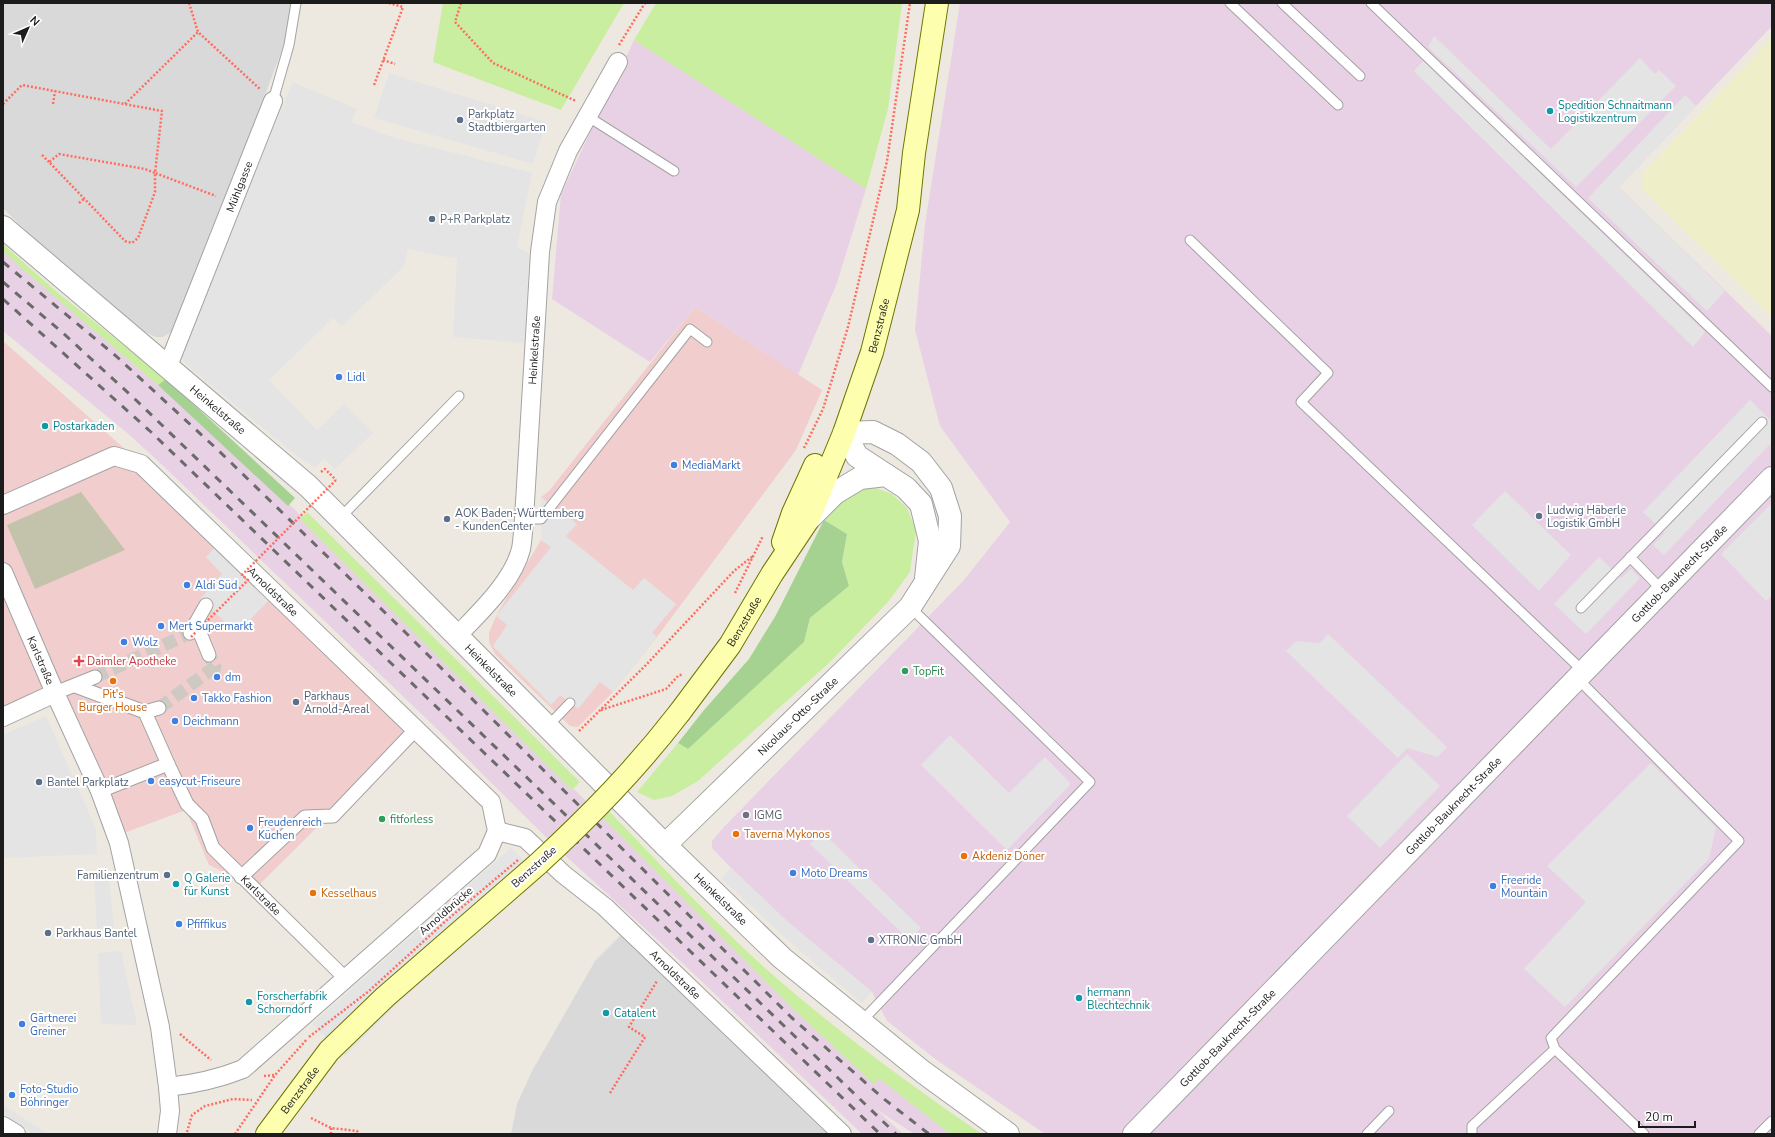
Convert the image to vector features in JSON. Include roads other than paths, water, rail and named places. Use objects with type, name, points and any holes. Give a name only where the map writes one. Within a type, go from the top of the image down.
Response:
[{"type":"main road","name":"Benzstraße","points":[[267,1134],[328,1052],[385,996],[538,864],[597,809],[646,756],[730,645],[772,574],[808,520],[844,432],[872,352],[880,323],[908,210],[914,153],[937,3]]},
{"type":"main road","name":"Benzstraße","points":[[772,574],[793,513],[826,439],[859,353],[899,191],[914,153]]},
{"type":"street","name":"Heinkelstraße","points":[[458,635],[483,609],[512,572],[521,549],[540,252],[547,202],[568,152],[618,62]]},
{"type":"street","name":"Mühlgasse","points":[[168,366],[232,201],[273,101]]},
{"type":"street","name":"Heinkelstraße","points":[[3,227],[308,486],[458,635],[665,845],[782,958],[923,1072],[1008,1134]]},
{"type":"street","name":"Nicolaus-Otto-Straße","points":[[665,845],[910,607],[949,546],[950,516],[941,488],[921,462],[897,444],[873,432],[844,432],[857,456],[906,488],[921,504],[930,541],[925,582]]},
{"type":"street","name":"Arnoldstraße","points":[[3,505],[77,466],[114,456],[141,464],[491,802],[497,831],[525,838],[563,874],[605,907],[842,1134]]},
{"type":"street","points":[[808,520],[835,492],[854,481],[860,478],[886,475]]},
{"type":"street","name":"Gottlob-Bauknecht-Straße","points":[[1134,1134],[1579,674],[1772,478]]},
{"type":"street","name":"Karlstraße","points":[[3,572],[54,693],[100,791],[119,843],[160,1027],[170,1112],[167,1134]]},
{"type":"street","points":[[206,605],[192,631],[209,655]]},
{"type":"street","points":[[3,717],[54,693],[95,677]]},
{"type":"street","points":[[75,686],[145,712],[159,708]]},
{"type":"street","name":"Karlstraße","points":[[145,712],[187,804],[202,819],[213,848],[345,978]]},
{"type":"street","points":[[242,877],[304,817],[333,816],[416,729]]},
{"type":"street","points":[[100,791],[168,764]]},
{"type":"street","points":[[168,1087],[222,1078],[243,1069],[487,854],[497,831]]},
{"type":"street","points":[[3,1126],[16,1134]]},
{"type":"lane","name":"Mühlgasse","points":[[273,101],[289,45],[296,3]]},
{"type":"lane","points":[[1230,3],[1338,105]]},
{"type":"lane","points":[[1282,3],[1360,76]]},
{"type":"lane","points":[[1371,3],[1772,387]]},
{"type":"lane","points":[[589,112],[674,171]]},
{"type":"lane","points":[[1190,240],[1328,374],[1301,402],[1579,674],[1739,841],[1551,1038],[1555,1049],[1644,1134]]},
{"type":"lane","points":[[524,518],[541,519],[690,329],[707,342]]},
{"type":"lane","points":[[341,518],[459,396]]},
{"type":"lane","points":[[1582,608],[1762,422]]},
{"type":"lane","points":[[1630,557],[1662,590]]},
{"type":"lane","points":[[861,1022],[1090,782],[910,607]]},
{"type":"lane","points":[[548,726],[570,703]]},
{"type":"lane","points":[[1472,1134],[1472,1126],[1555,1049]]},
{"type":"lane","points":[[1367,1134],[1389,1111]]},
{"type":"lane","points":[[1759,1134],[1772,1121]]},
{"type":"tunnel","points":[[95,677],[190,633]]},
{"type":"tunnel","points":[[159,708],[215,667],[209,655]]},
{"type":"railway","points":[[3,262],[116,356],[219,451],[408,635],[791,1017],[884,1099],[929,1134]]},
{"type":"railway","points":[[3,282],[63,333],[137,401],[896,1134]]},
{"type":"railway","points":[[3,299],[151,432],[880,1134]]},
{"type":"place","name":"Spedition Schnaitmann Logistikzentrum","points":[[1550,111]]},
{"type":"place","name":"Parkplatz Stadtbiergarten","points":[[460,120]]},
{"type":"place","name":"P+R Parkplatz","points":[[432,219]]},
{"type":"place","name":"Lidl","points":[[339,377]]},
{"type":"place","name":"Postarkaden","points":[[45,426]]},
{"type":"place","name":"MediaMarkt","points":[[674,465]]},
{"type":"place","name":"Ludwig Häberle Logistik GmbH","points":[[1539,516]]},
{"type":"place","name":"AOK Baden-Württemberg - KundenCenter","points":[[447,519]]},
{"type":"place","name":"Aldi Süd","points":[[187,585]]},
{"type":"place","name":"Mert Supermarkt","points":[[161,626]]},
{"type":"place","name":"Wolz","points":[[124,642]]},
{"type":"place","name":"Daimler Apotheke","points":[[79,661]]},
{"type":"place","name":"TopFit","points":[[905,671]]},
{"type":"place","name":"dm","points":[[217,677]]},
{"type":"place","name":"Pit's Burger House","points":[[113,681]]},
{"type":"place","name":"Takko Fashion","points":[[194,698]]},
{"type":"place","name":"Parkhaus Arnold-Areal","points":[[296,702]]},
{"type":"place","name":"Deichmann","points":[[175,721]]},
{"type":"place","name":"easycut-Friseure","points":[[151,781]]},
{"type":"place","name":"Bantel Parkplatz","points":[[39,782]]},
{"type":"place","name":"IGMG","points":[[746,815]]},
{"type":"place","name":"fitforless","points":[[382,819]]},
{"type":"place","name":"Freudenreich Küchen","points":[[250,828]]},
{"type":"place","name":"Taverna Mykonos","points":[[736,834]]},
{"type":"place","name":"Akdeniz Döner","points":[[964,856]]},
{"type":"place","name":"Moto Dreams","points":[[793,873]]},
{"type":"place","name":"Familienzentrum","points":[[167,875]]},
{"type":"place","name":"Q Galerie für Kunst","points":[[176,884]]},
{"type":"place","name":"Freeride Mountain","points":[[1493,886]]},
{"type":"place","name":"Kesselhaus","points":[[313,893]]},
{"type":"place","name":"Pfiffikus","points":[[179,924]]},
{"type":"place","name":"Parkhaus Bantel","points":[[48,933]]},
{"type":"place","name":"XTRONIC GmbH","points":[[871,940]]},
{"type":"place","name":"hermann Blechtechnik","points":[[1079,998]]},
{"type":"place","name":"Forscherfabrik Schorndorf","points":[[249,1002]]},
{"type":"place","name":"Catalent","points":[[606,1013]]},
{"type":"place","name":"Gärtnerei Greiner","points":[[22,1024]]},
{"type":"place","name":"Foto-Studio Böhringer","points":[[12,1095]]}]
